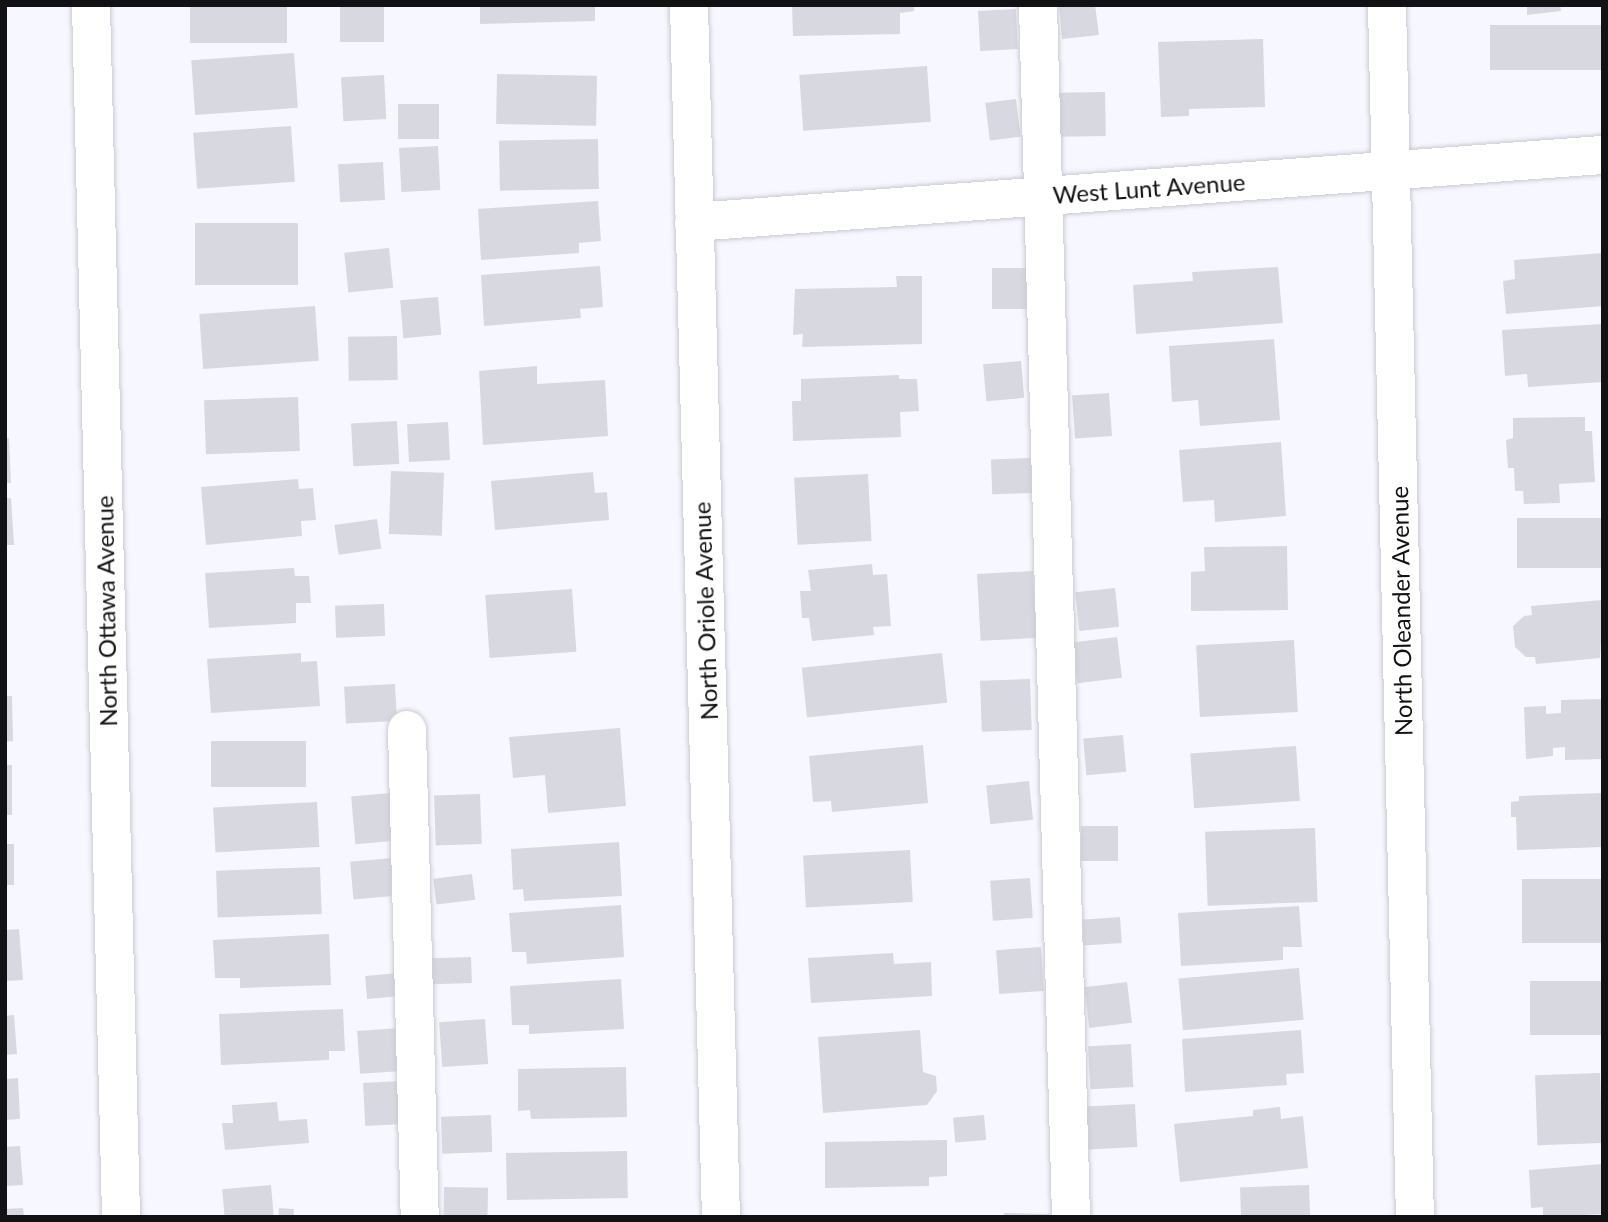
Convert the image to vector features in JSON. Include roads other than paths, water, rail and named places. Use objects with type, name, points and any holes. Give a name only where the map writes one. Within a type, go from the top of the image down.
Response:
[{"type":"street","name":"North Ottawa Avenue","points":[[91,5],[121,1217]]},
{"type":"street","name":"North Oriole Avenue","points":[[689,5],[721,1217]]},
{"type":"street","points":[[1038,5],[1071,1217]]},
{"type":"street","name":"North Oleander Avenue","points":[[1387,5],[1415,1217]]},
{"type":"street","name":"West Lunt Avenue","points":[[694,222],[1603,155]]},
{"type":"street","points":[[407,730],[420,1217]]}]
